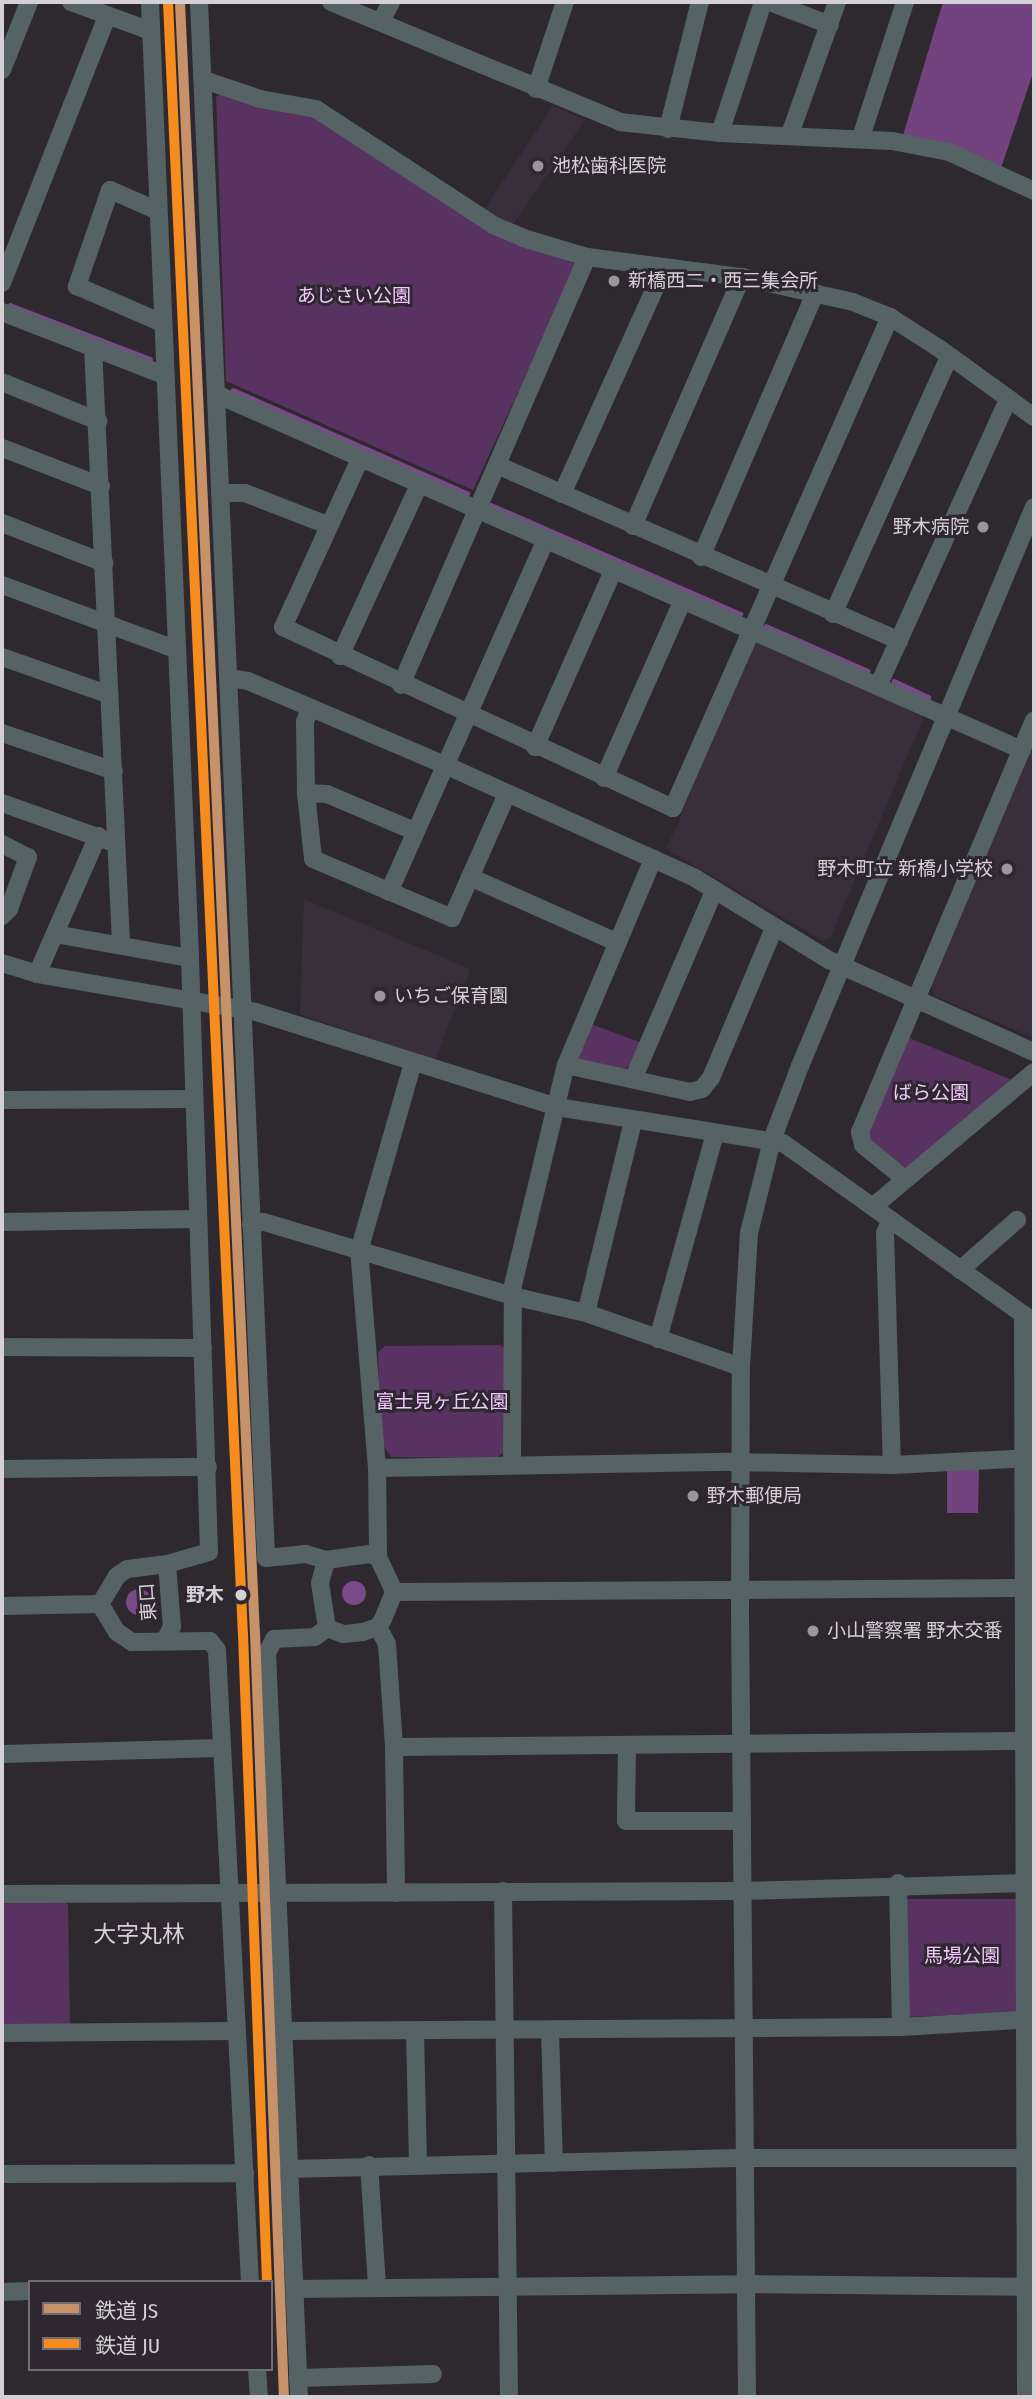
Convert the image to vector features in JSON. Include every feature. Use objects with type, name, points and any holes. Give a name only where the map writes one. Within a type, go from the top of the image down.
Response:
[{"type":"street","points":[[2,70],[29,2]]},
{"type":"street","points":[[71,2],[89,6],[107,17],[151,31]]},
{"type":"street","points":[[150,2],[156,210],[190,958],[209,1552],[167,1564]]},
{"type":"street","points":[[199,2],[229,678],[240,1010],[266,1558],[306,1554],[326,1560],[337,1556],[378,1557]]},
{"type":"street","points":[[331,2],[620,122],[720,133],[862,137],[949,152],[1034,191]]},
{"type":"street","points":[[381,21],[391,2]]},
{"type":"street","points":[[536,89],[565,2]]},
{"type":"street","points":[[668,129],[700,2]]},
{"type":"street","points":[[720,133],[763,2]]},
{"type":"street","points":[[770,2],[830,25]]},
{"type":"street","points":[[790,134],[837,2]]},
{"type":"street","points":[[862,137],[905,2]]},
{"type":"street","points":[[2,283],[107,17]]},
{"type":"street","points":[[204,80],[260,99],[316,109],[493,225],[587,257],[741,277],[816,293],[890,317],[1034,417]]},
{"type":"street","points":[[156,210],[110,190],[77,286],[162,323]]},
{"type":"street","points":[[401,685],[587,257]]},
{"type":"street","points":[[562,494],[664,268]]},
{"type":"street","points":[[633,526],[741,277]]},
{"type":"street","points":[[701,557],[816,293]]},
{"type":"street","points":[[2,312],[164,375]]},
{"type":"street","points":[[360,459],[327,525],[283,628],[465,716],[673,808],[890,317]]},
{"type":"street","points":[[93,347],[121,943]]},
{"type":"street","points":[[833,614],[949,357]]},
{"type":"street","points":[[2,382],[98,421]]},
{"type":"street","points":[[216,394],[682,602],[879,684],[1022,750]]},
{"type":"street","points":[[879,684],[1008,400]]},
{"type":"street","points":[[2,448],[101,486]]},
{"type":"street","points":[[496,464],[701,557],[899,641]]},
{"type":"street","points":[[340,656],[419,485]]},
{"type":"street","points":[[220,493],[244,493],[327,525]]},
{"type":"street","points":[[747,2397],[749,2284],[742,1891],[741,1367],[749,1233],[772,1140],[841,966],[1034,507]]},
{"type":"street","points":[[2,523],[104,563]]},
{"type":"street","points":[[389,891],[443,764],[545,541]]},
{"type":"street","points":[[535,747],[612,571]]},
{"type":"street","points":[[2,585],[175,649]]},
{"type":"street","points":[[604,778],[682,602]]},
{"type":"street","points":[[2,657],[110,695]]},
{"type":"street","points":[[229,678],[248,681],[443,764],[653,859],[714,891],[841,966],[1034,1052]]},
{"type":"street","points":[[310,708],[305,722],[306,793],[313,859],[452,918],[508,794]]},
{"type":"street","points":[[905,1179],[863,1144],[860,1132],[1034,720]]},
{"type":"street","points":[[2,733],[114,771]]},
{"type":"street","points":[[306,793],[327,794],[414,831]]},
{"type":"street","points":[[2,803],[98,836],[117,846]]},
{"type":"street","points":[[37,974],[98,836]]},
{"type":"street","points":[[2,844],[28,857],[9,909],[2,916]]},
{"type":"street","points":[[512,1464],[512,1296],[566,1065],[653,859]]},
{"type":"street","points":[[470,877],[616,942]]},
{"type":"street","points":[[634,1077],[714,891]]},
{"type":"street","points":[[566,1065],[634,1077],[690,1092],[702,1089],[711,1078],[774,928]]},
{"type":"street","points":[[55,934],[121,943],[190,958]]},
{"type":"street","points":[[2,963],[37,974],[240,1010],[557,1107],[633,1122],[772,1140],[791,1147],[876,1205],[891,1220],[1029,1318],[1030,2287],[1026,2397]]},
{"type":"street","points":[[378,1627],[394,1592],[378,1557],[382,1540],[359,1251],[413,1063]]},
{"type":"street","points":[[876,1205],[1034,1072]]},
{"type":"street","points":[[2,1100],[193,1099]]},
{"type":"street","points":[[586,1313],[633,1122]]},
{"type":"street","points":[[658,1339],[715,1133]]},
{"type":"street","points":[[2,1222],[197,1219]]},
{"type":"street","points":[[891,1220],[885,1233],[892,1465]]},
{"type":"street","points":[[960,1270],[1017,1220]]},
{"type":"street","points":[[251,1224],[264,1222],[512,1296],[586,1313],[741,1367]]},
{"type":"street","points":[[2,1347],[203,1348]]},
{"type":"street","points":[[377,1468],[741,1462],[892,1465],[1028,1458]]},
{"type":"street","points":[[2,1469],[208,1467]]},
{"type":"street","points":[[326,1560],[320,1583],[327,1628]]},
{"type":"street","name":"東口","points":[[167,1564],[172,1627],[165,1640],[132,1642],[124,1638],[100,1604],[117,1576],[127,1569],[167,1564]]},
{"type":"street","points":[[394,1592],[1028,1588]]},
{"type":"street","points":[[2,1606],[100,1604]]},
{"type":"street","points":[[327,1628],[344,1634],[378,1627]]},
{"type":"street","points":[[378,1627],[387,1644],[394,1747],[396,1893]]},
{"type":"street","points":[[299,2397],[268,1646],[274,1639],[315,1636],[327,1628]]},
{"type":"street","points":[[165,1640],[214,1645],[250,2280]]},
{"type":"street","points":[[394,1747],[1029,1741]]},
{"type":"street","points":[[627,1745],[626,1821],[742,1821]]},
{"type":"street","points":[[2,1754],[220,1748]]},
{"type":"street","points":[[2,1894],[742,1891],[898,1883],[1029,1883]]},
{"type":"street","points":[[898,1883],[901,2027]]},
{"type":"street","points":[[503,1891],[505,2286],[509,2397]]},
{"type":"street","points":[[284,2031],[504,2032],[901,2027],[1030,2019]]},
{"type":"street","points":[[2,2033],[235,2031]]},
{"type":"street","points":[[550,2031],[554,2163]]},
{"type":"street","points":[[415,2032],[418,2163]]},
{"type":"street","points":[[289,2169],[418,2163],[747,2158],[1030,2158]]},
{"type":"street","points":[[369,2165],[377,2287]]},
{"type":"street","points":[[2,2174],[245,2173]]},
{"type":"street","points":[[295,2290],[749,2284],[1030,2287]]},
{"type":"street","points":[[2,2292],[28,2291]]},
{"type":"street","points":[[257,2371],[260,2397]]},
{"type":"street","points":[[298,2378],[433,2374]]},
{"type":"shaded area","points":[[943,2],[1034,2],[1034,70],[999,174],[900,145]]},
{"type":"shaded area","points":[[553,106],[585,120],[511,227],[483,211]]},
{"type":"shaded area","points":[[763,640],[920,712],[923,719],[831,936],[823,941],[666,849],[682,814],[678,805],[752,645]]},
{"type":"shaded area","name":"野木町立 新橋小学校","points":[[1034,737],[1034,1038],[935,996],[931,986]]},
{"type":"shaded area","name":"いちご保育園","points":[[304,899],[470,969],[435,1061],[300,1014]]},
{"type":"shaded area","points":[[947,1467],[979,1467],[978,1513],[947,1513]]},
{"type":"shaded area","points":[[354,1581],[365,1588],[366,1593],[359,1604],[354,1605],[343,1598],[342,1593],[349,1582]]},
{"type":"shaded area","points":[[139,1589],[148,1593],[152,1602],[148,1611],[139,1615],[130,1611],[126,1602],[130,1593]]},
{"type":"green space","name":"あじさい公園","points":[[222,92],[312,116],[507,239],[577,264],[473,490],[226,381],[216,97]]},
{"type":"green space","points":[[588,1023],[642,1043],[635,1061],[625,1069],[581,1062],[575,1053]]},
{"type":"green space","name":"ばら公園","points":[[909,1038],[1012,1080],[907,1168],[871,1142],[866,1132]]},
{"type":"green space","name":"富士見ヶ丘公園","points":[[500,1345],[505,1349],[507,1450],[496,1458],[391,1457],[381,1442],[378,1352],[385,1346]]},
{"type":"green space","name":"馬場公園","points":[[906,1899],[1017,1899],[1017,2012],[906,2017]]},
{"type":"green space","points":[[63,1900],[68,1905],[70,2025],[2,2026],[2,1901]]},
{"type":"waterway","points":[[10,305],[150,359]]},
{"type":"waterway","points":[[233,390],[467,493]]},
{"type":"waterway","points":[[491,505],[740,614]]},
{"type":"waterway","points":[[766,626],[868,671]]},
{"type":"waterway","points":[[894,681],[929,697]]},
{"type":"rail line","name":"JS","points":[[180,2],[255,1633],[284,2397]]},
{"type":"rail line","name":"JU","points":[[168,3],[243,1634],[267,2280]]},
{"type":"place","name":"池松歯科医院","points":[[538,166]]},
{"type":"place","name":"新橋西二・西三集会所","points":[[614,281]]},
{"type":"place","name":"野木病院","points":[[983,527]]},
{"type":"place","name":"野木町立 新橋小学校","points":[[1007,869]]},
{"type":"place","name":"いちご保育園","points":[[380,996]]},
{"type":"place","name":"野木郵便局","points":[[693,1496]]},
{"type":"place","name":"野木","points":[[241,1595]]},
{"type":"place","name":"小山警察署 野木交番","points":[[813,1631]]},
{"type":"district","name":"大字丸林","points":[[139,1934]]}]
